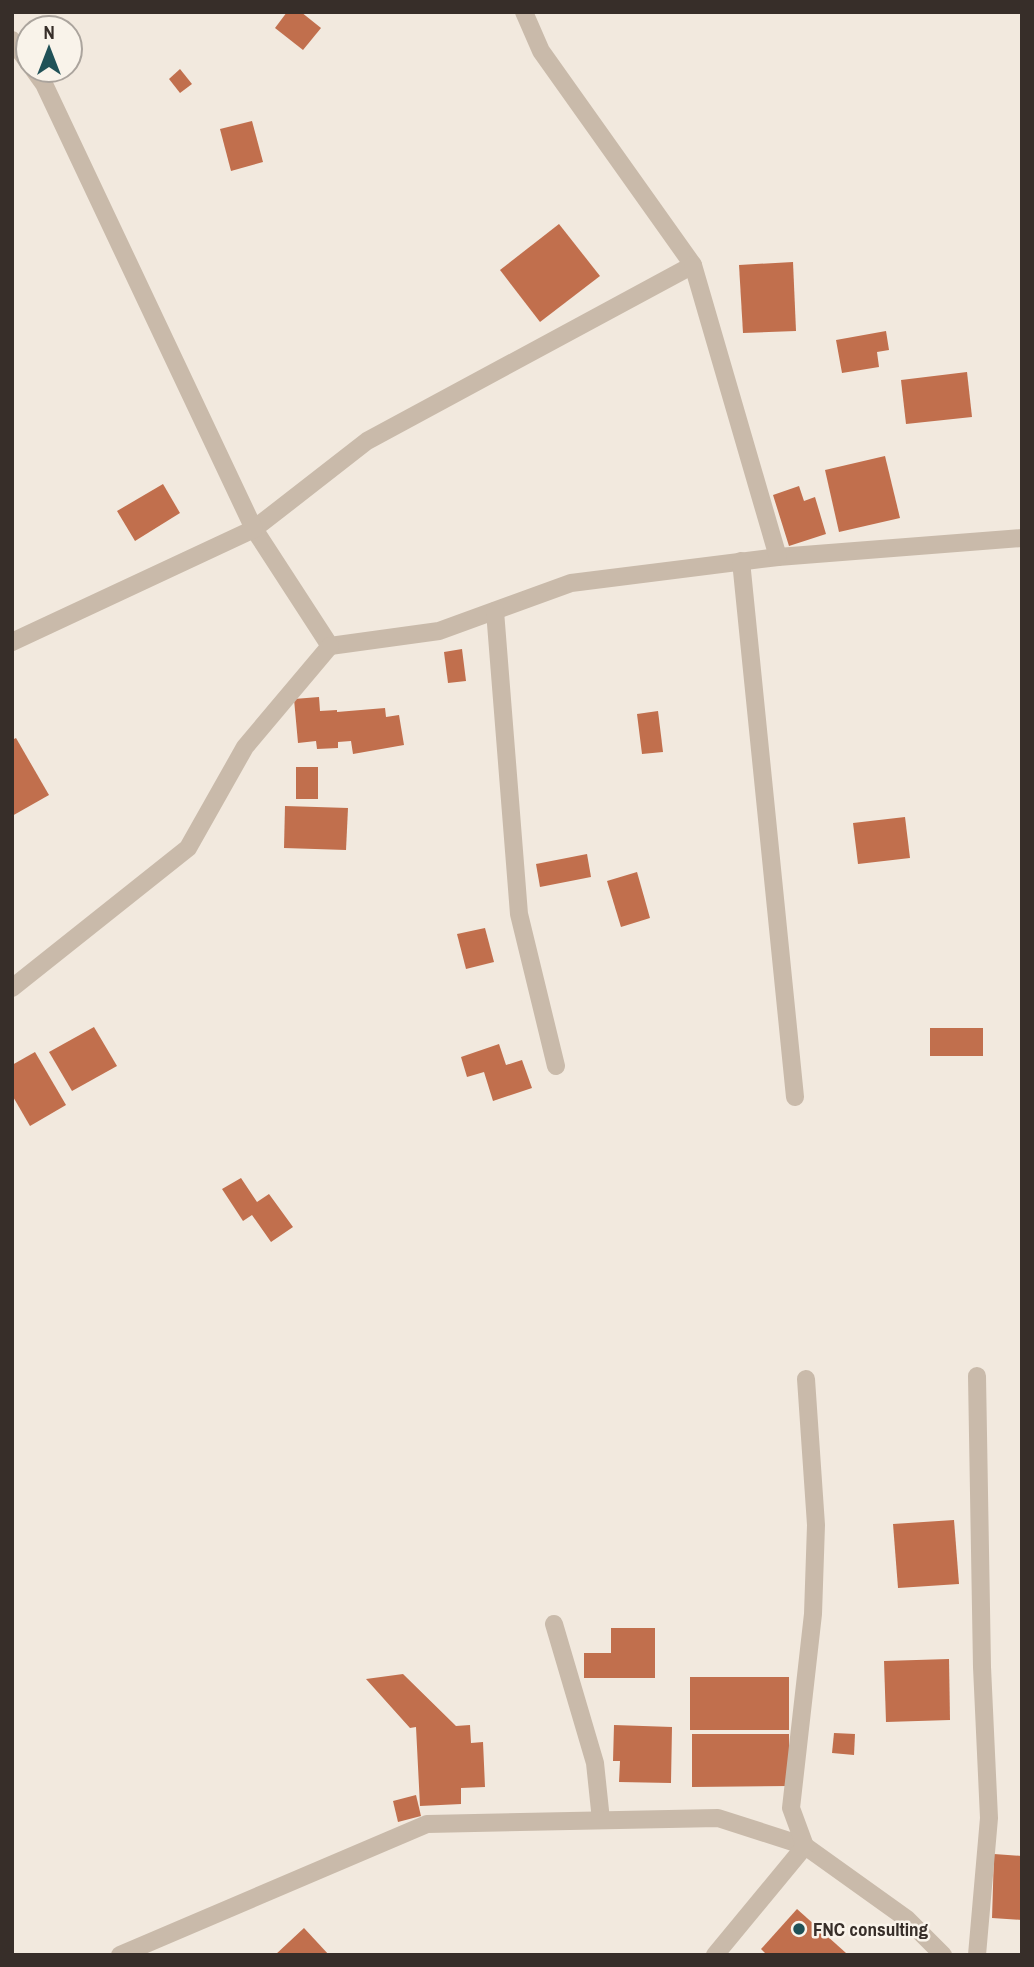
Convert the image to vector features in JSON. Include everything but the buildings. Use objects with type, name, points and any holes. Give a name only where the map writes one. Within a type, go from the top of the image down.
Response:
[{"type":"street","points":[[524,12],[541,51],[694,265],[778,557]]},
{"type":"street","points":[[44,84],[254,528],[330,646]]},
{"type":"street","points":[[12,642],[254,528],[368,441],[694,265]]},
{"type":"street","points":[[12,988],[188,848],[245,747],[330,646],[439,631],[571,583],[778,557],[1022,538]]},
{"type":"street","points":[[741,561],[795,1097]]},
{"type":"street","points":[[495,611],[519,914],[556,1066]]},
{"type":"street","points":[[977,1376],[982,1667],[989,1818],[978,1955]]},
{"type":"street","points":[[804,1846],[791,1808],[814,1601],[816,1525],[806,1379]]},
{"type":"street","points":[[554,1624],[595,1763],[601,1820]]},
{"type":"street","points":[[120,1955],[427,1824],[718,1818],[804,1846],[907,1919],[943,1955]]},
{"type":"street","points":[[715,1955],[804,1846]]},
{"type":"place","name":"FNC consulting","points":[[799,1929]]}]
